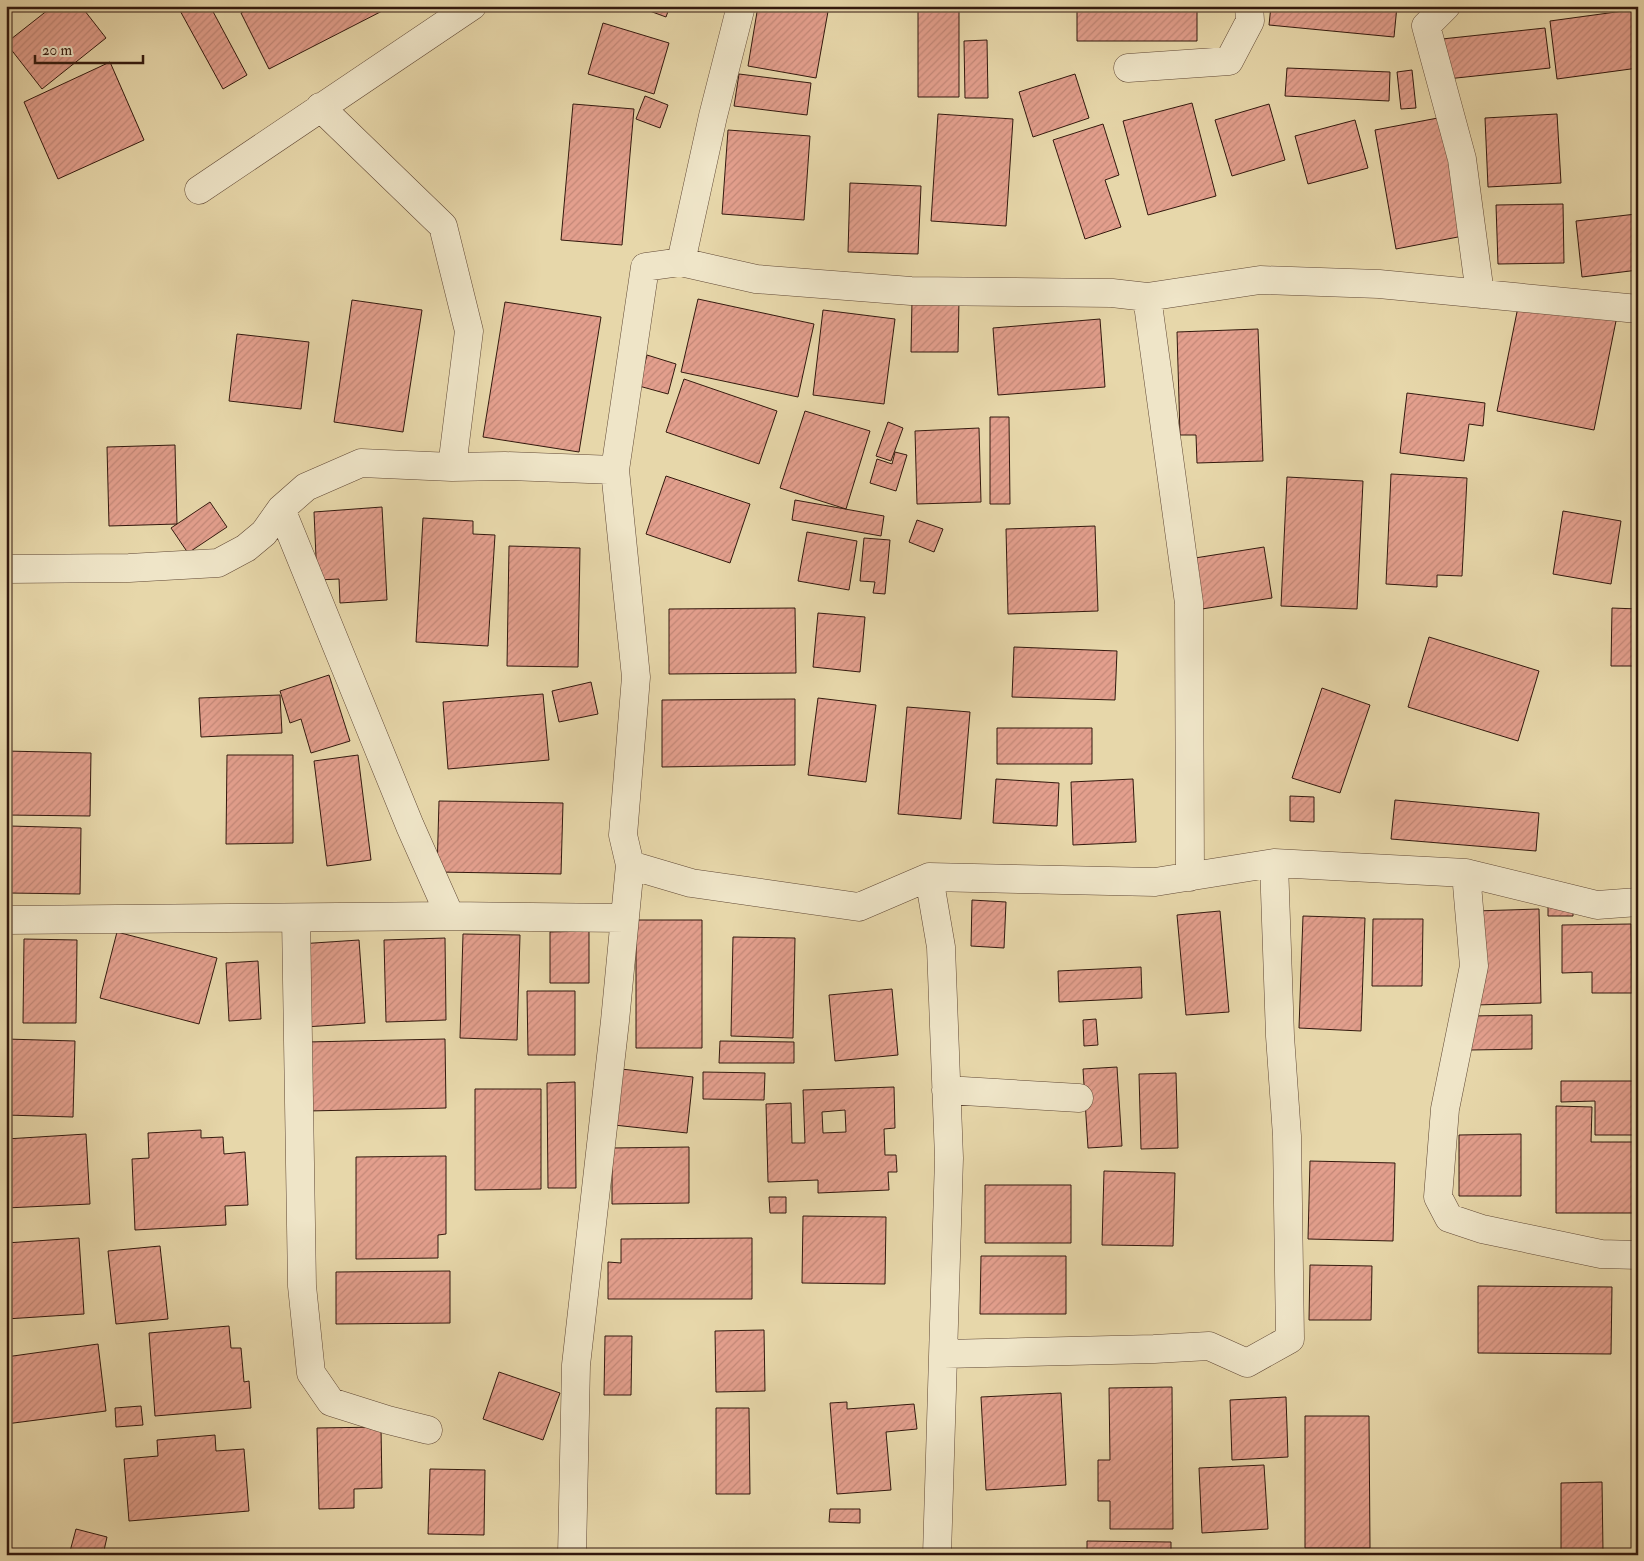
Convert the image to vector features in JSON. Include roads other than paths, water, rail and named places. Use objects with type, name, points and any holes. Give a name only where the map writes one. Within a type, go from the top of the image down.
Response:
[{"type":"street","points":[[199,190],[320,107],[446,14],[472,6]]},
{"type":"street","points":[[681,262],[713,116],[741,6]]},
{"type":"street","points":[[1128,68],[1229,61],[1250,21],[1249,6]]},
{"type":"street","points":[[1446,6],[1426,26],[1462,159],[1480,294]]},
{"type":"street","points":[[320,107],[443,226],[469,331],[452,467]]},
{"type":"street","points":[[572,1555],[576,1365],[615,1021],[630,864],[623,835],[636,677],[615,470],[645,267],[681,262],[756,279],[911,291],[1112,293],[1147,297],[1260,280],[1379,284],[1638,309]]},
{"type":"street","points":[[1147,297],[1189,603],[1190,878]]},
{"type":"street","points":[[6,569],[129,568],[218,563],[246,548],[264,533],[281,509],[306,487],[361,463],[615,470]]},
{"type":"street","points":[[281,509],[407,817],[450,916]]},
{"type":"street","points":[[630,864],[691,883],[860,907],[930,877],[1155,882],[1190,878],[1274,863],[1466,873],[1597,905],[1638,902]]},
{"type":"street","points":[[944,1354],[1209,1346],[1247,1362],[1290,1339],[1287,1136],[1280,1036],[1274,863]]},
{"type":"street","points":[[1466,873],[1474,966],[1445,1109],[1438,1197],[1449,1218],[1482,1229],[1600,1254],[1638,1255]]},
{"type":"street","points":[[930,877],[941,947],[949,1158],[937,1555]]},
{"type":"street","points":[[6,920],[450,916],[624,918]]},
{"type":"street","points":[[296,918],[302,1286],[311,1373],[331,1402],[428,1430]]},
{"type":"street","points":[[946,1090],[1079,1098]]}]
